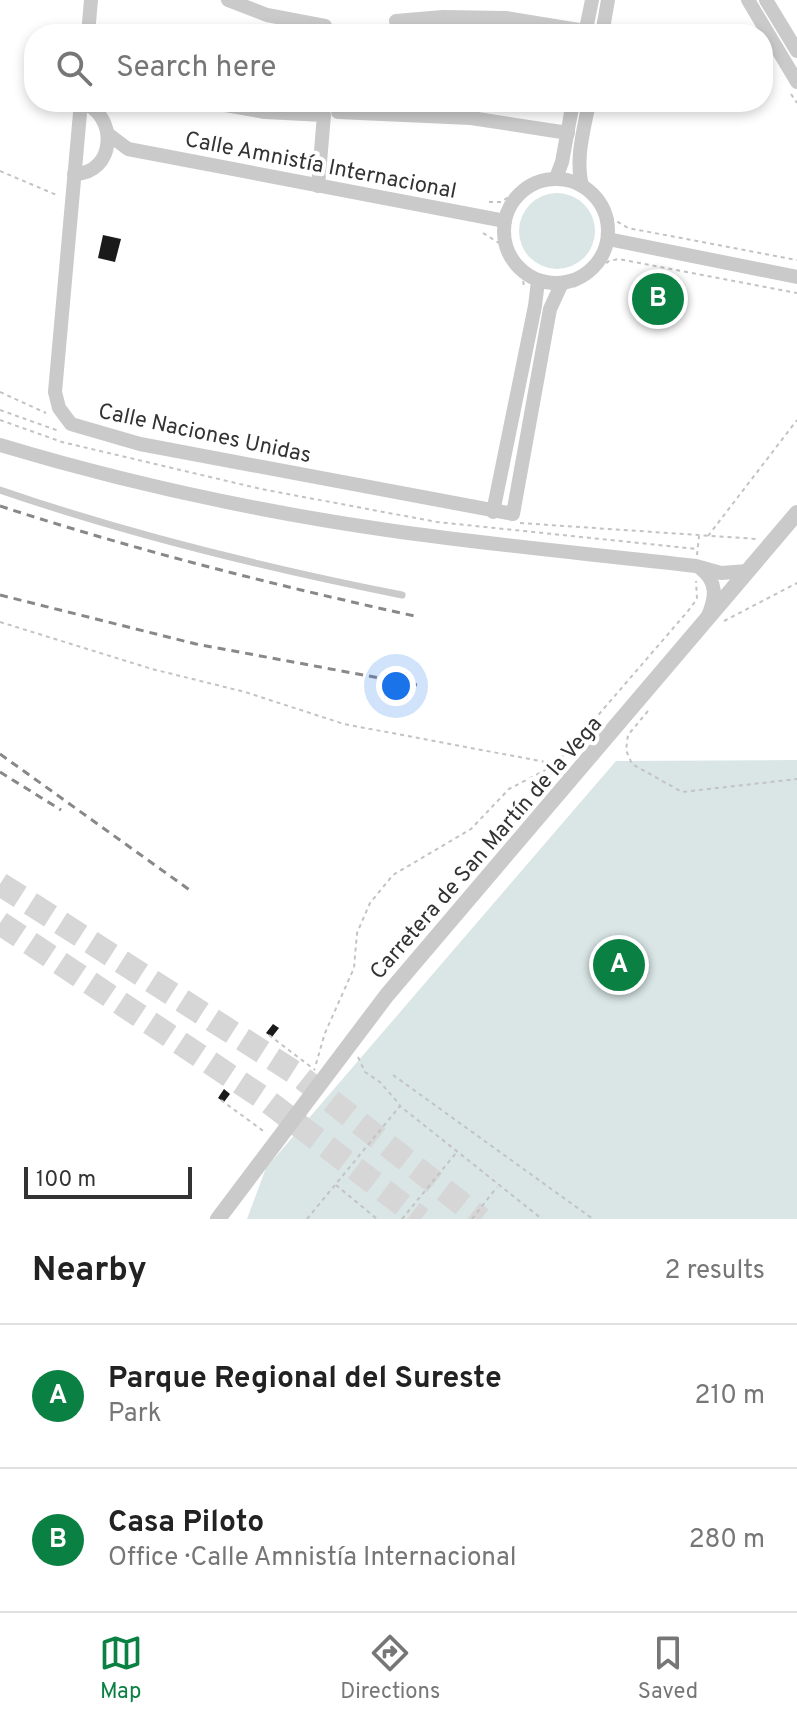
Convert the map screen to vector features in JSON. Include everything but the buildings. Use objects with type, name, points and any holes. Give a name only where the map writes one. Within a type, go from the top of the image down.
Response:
[{"type":"street","points":[[89,24],[91,0]]},
{"type":"street","points":[[228,0],[267,15],[314,24]]},
{"type":"street","points":[[587,24],[592,0]]},
{"type":"street","points":[[604,24],[608,0]]},
{"type":"street","points":[[748,0],[762,24]]},
{"type":"street","points":[[766,0],[797,51]]},
{"type":"street","points":[[396,21],[443,17],[506,18],[540,24]]},
{"type":"street","points":[[773,42],[797,82]]},
{"type":"street","name":"Calle Naciones Unidas","points":[[80,112],[55,392],[64,417],[76,427],[140,444],[513,514],[550,309],[566,288]]},
{"type":"street","name":"Calle Amnistía Internacional","points":[[99,112],[108,134],[128,149],[505,221]]},
{"type":"street","points":[[265,112],[324,115],[318,186]]},
{"type":"street","points":[[338,112],[471,118],[568,133]]},
{"type":"street","points":[[571,112],[568,133],[550,175],[523,190],[511,203],[503,235],[514,263],[525,274],[538,281],[566,288],[593,269],[603,255],[608,239],[608,221],[602,204],[578,172],[587,112]]},
{"type":"street","points":[[74,174],[92,170],[103,158],[108,134]]},
{"type":"street","points":[[103,158],[128,149]]},
{"type":"street","points":[[550,175],[587,186]]},
{"type":"street","points":[[608,239],[797,277]]},
{"type":"street","points":[[493,512],[538,281]]},
{"type":"street","points":[[0,445],[212,500],[297,515],[416,534],[696,570],[721,573],[748,571]]},
{"type":"street","name":"Carretera de San Martín de la Vega","points":[[218,1219],[396,983],[713,622],[748,571],[797,513]]},
{"type":"street","points":[[696,570],[710,577],[715,587],[713,622]]},
{"type":"lane","points":[[0,490],[161,540],[296,574],[402,595]]},
{"type":"path","points":[[0,171],[71,201]]},
{"type":"path","points":[[489,202],[501,202],[550,175]]},
{"type":"path","points":[[587,186],[613,219],[628,228],[797,260]]},
{"type":"path","points":[[483,233],[499,243],[523,280],[524,290]]},
{"type":"path","points":[[566,288],[609,261],[619,259],[797,293]]},
{"type":"path","points":[[0,392],[38,411],[64,417]]},
{"type":"path","points":[[0,420],[62,442],[407,517],[509,531],[697,549]]},
{"type":"path","points":[[708,537],[797,420]]},
{"type":"path","points":[[699,536],[758,539],[763,536]]},
{"type":"path","points":[[269,1035],[315,1070],[325,1033],[354,968],[357,933],[370,903],[393,875],[471,829],[509,789],[556,764],[697,599],[696,570]]},
{"type":"path","points":[[713,622],[797,583]]},
{"type":"path","points":[[0,622],[152,669],[245,692],[344,724],[556,764]]},
{"type":"path","points":[[656,701],[628,735],[626,750],[632,764],[644,771],[682,792],[797,779]]},
{"type":"path","points":[[354,1037],[359,1064],[380,1082],[400,1106],[542,1219]]},
{"type":"path","points":[[393,1075],[593,1219]]},
{"type":"path","points":[[221,1100],[276,1141]]},
{"type":"path","points":[[307,1219],[400,1106]]},
{"type":"path","points":[[402,1219],[457,1152]]},
{"type":"path","points":[[335,1184],[377,1219]]},
{"type":"path","points":[[472,1219],[498,1186]]},
{"type":"shaded area","points":[[557,193],[571,196],[584,204],[592,217],[595,231],[592,245],[584,258],[571,266],[557,269],[543,266],[530,258],[522,245],[519,231],[522,217],[530,204],[543,196]]},
{"type":"shaded area","points":[[797,760],[797,1219],[247,1219],[266,1168],[616,761]]},
{"type":"tunnel","points":[[0,884],[297,1074],[481,1219]]},
{"type":"tunnel","points":[[0,923],[266,1100],[421,1219]]},
{"type":"railway","points":[[0,506],[208,567],[419,617]]},
{"type":"railway","points":[[0,595],[196,644],[417,685]]},
{"type":"railway","points":[[0,754],[191,891]]},
{"type":"railway","points":[[0,772],[61,810]]},
{"type":"place","name":"Casa Piloto","points":[[658,299]]},
{"type":"place","name":"Parque Regional del Sureste","points":[[619,965]]}]
